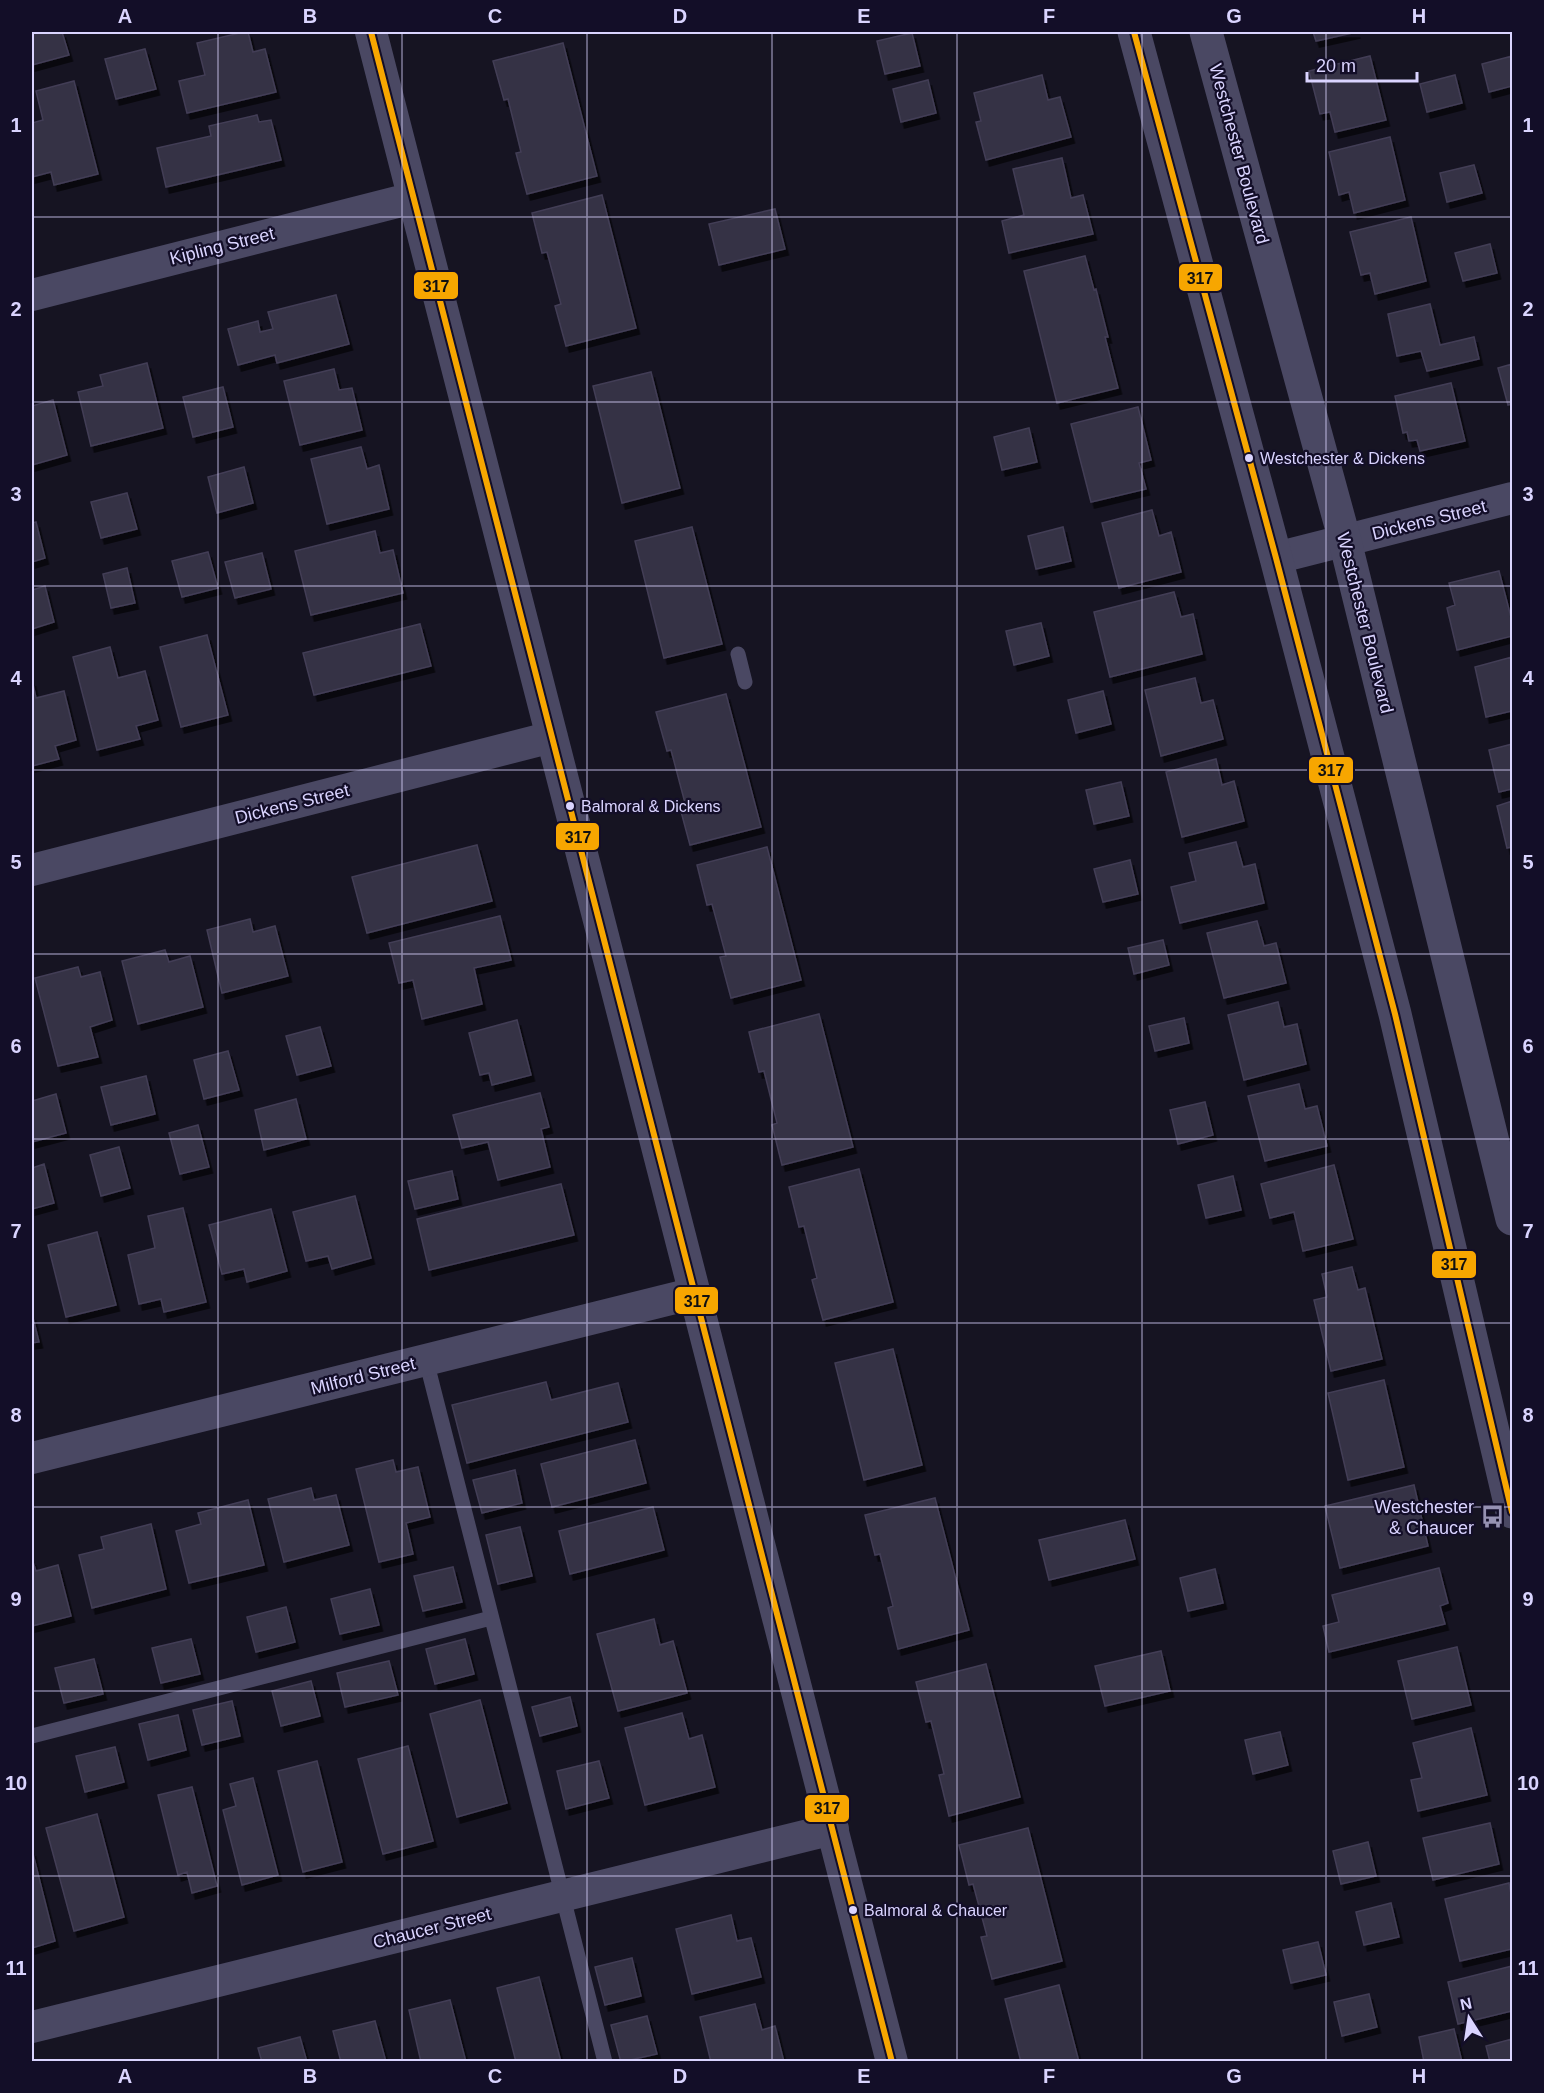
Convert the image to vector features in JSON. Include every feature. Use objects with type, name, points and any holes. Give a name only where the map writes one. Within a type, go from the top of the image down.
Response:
[{"type":"street","points":[[371,32],[892,2061]]},
{"type":"street","points":[[1134,32],[1276,558],[1395,1014],[1512,1512]]},
{"type":"street","name":"Westchester Boulevard","points":[[1206,32],[1345,541],[1512,1218]]},
{"type":"street","name":"Kipling Street","points":[[32,295],[413,198]]},
{"type":"street","name":"Dickens Street","points":[[1276,558],[1512,498]]},
{"type":"street","name":"Dickens Street","points":[[32,870],[552,737]]},
{"type":"street","name":"Milford Street","points":[[32,1458],[695,1293]]},
{"type":"street","name":"Chaucer Street","points":[[32,2026],[833,1828]]},
{"type":"lane","points":[[738,654],[745,682]]},
{"type":"lane","points":[[426,1360],[605,2061]]},
{"type":"lane","points":[[32,1736],[491,1618]]},
{"type":"building","points":[[32,32],[62,32],[69,55],[32,65]]},
{"type":"building","points":[[248,32],[253,52],[265,49],[276,92],[187,113],[179,81],[205,75],[197,43]]},
{"type":"building","points":[[1313,32],[1357,32],[1316,41]]},
{"type":"building","points":[[912,33],[920,66],[885,74],[877,41]]},
{"type":"building","points":[[563,43],[597,176],[527,194],[516,153],[521,152],[508,99],[504,100],[493,61]]},
{"type":"building","points":[[145,49],[156,89],[116,99],[105,59]]},
{"type":"building","points":[[1370,56],[1386,120],[1335,132],[1330,112],[1320,114],[1309,71]]},
{"type":"building","points":[[1512,56],[1512,86],[1489,92],[1482,64]]},
{"type":"building","points":[[1042,75],[1048,100],[1060,97],[1071,137],[986,160],[976,122],[981,121],[974,93]]},
{"type":"building","points":[[1455,75],[1462,103],[1427,112],[1420,84]]},
{"type":"building","points":[[928,80],[936,113],[901,122],[893,89]]},
{"type":"building","points":[[74,81],[98,174],[54,185],[51,172],[32,177],[32,123],[43,120],[36,91]]},
{"type":"building","points":[[257,115],[259,122],[271,120],[281,160],[166,187],[157,148],[211,136],[209,126]]},
{"type":"building","points":[[1390,137],[1405,200],[1354,213],[1349,192],[1339,195],[1329,152]]},
{"type":"building","points":[[1062,158],[1071,198],[1083,195],[1093,234],[1009,253],[1002,221],[1024,215],[1013,169]]},
{"type":"building","points":[[1474,165],[1482,193],[1447,202],[1440,173]]},
{"type":"building","points":[[602,195],[636,328],[566,346],[555,306],[561,304],[547,252],[542,253],[532,213]]},
{"type":"building","points":[[775,209],[785,249],[719,265],[709,224]]},
{"type":"building","points":[[1411,217],[1426,281],[1375,294],[1370,273],[1361,275],[1350,232]]},
{"type":"building","points":[[1490,244],[1497,273],[1463,281],[1455,253]]},
{"type":"building","points":[[1085,256],[1108,337],[1105,337],[1118,388],[1057,403],[1024,271]]},
{"type":"building","points":[[336,295],[349,344],[277,363],[275,355],[238,365],[228,329],[258,321],[260,332],[273,329],[268,312]]},
{"type":"building","points":[[1430,304],[1440,345],[1474,337],[1479,359],[1427,371],[1421,351],[1397,356],[1388,314]]},
{"type":"building","points":[[147,363],[163,428],[91,446],[78,392],[103,386],[100,375]]},
{"type":"building","points":[[1512,364],[1512,404],[1508,405],[1498,368]]},
{"type":"building","points":[[334,369],[339,390],[352,388],[362,430],[300,445],[284,381]]},
{"type":"building","points":[[651,372],[680,488],[622,503],[593,386]]},
{"type":"building","points":[[1451,383],[1465,441],[1420,451],[1417,440],[1409,441],[1407,432],[1403,433],[1395,396]]},
{"type":"building","points":[[223,387],[233,427],[193,437],[183,397]]},
{"type":"building","points":[[53,400],[67,455],[32,465],[32,406]]},
{"type":"building","points":[[1138,407],[1151,460],[1139,463],[1146,489],[1091,502],[1071,424]]},
{"type":"building","points":[[1029,428],[1037,462],[1002,470],[994,437]]},
{"type":"building","points":[[361,447],[367,469],[379,465],[389,509],[327,524],[311,459]]},
{"type":"building","points":[[244,467],[253,503],[217,513],[208,477]]},
{"type":"building","points":[[127,493],[137,529],[101,538],[91,502]]},
{"type":"building","points":[[1152,510],[1159,536],[1171,532],[1181,572],[1119,588],[1102,523]]},
{"type":"building","points":[[36,522],[45,558],[32,562],[32,523]]},
{"type":"building","points":[[692,527],[722,644],[664,658],[635,541]]},
{"type":"building","points":[[1063,527],[1071,561],[1036,569],[1028,536]]},
{"type":"building","points":[[375,531],[380,553],[393,550],[403,593],[311,615],[295,551]]},
{"type":"building","points":[[208,552],[218,588],[182,597],[172,561]]},
{"type":"building","points":[[262,553],[271,589],[235,598],[225,562]]},
{"type":"building","points":[[127,568],[135,603],[111,608],[103,574]]},
{"type":"building","points":[[1499,571],[1512,621],[1512,636],[1457,650],[1447,608],[1455,605],[1449,583]]},
{"type":"building","points":[[45,586],[54,622],[32,629],[32,590]]},
{"type":"building","points":[[1174,592],[1181,617],[1193,614],[1202,654],[1110,677],[1094,612]]},
{"type":"building","points":[[1041,623],[1049,656],[1014,665],[1006,631]]},
{"type":"building","points":[[420,624],[431,666],[314,695],[303,653]]},
{"type":"building","points":[[207,635],[228,715],[181,727],[160,647]]},
{"type":"building","points":[[110,647],[118,678],[145,671],[158,720],[136,726],[140,739],[97,750],[73,657]]},
{"type":"building","points":[[1512,657],[1512,711],[1486,717],[1475,667]]},
{"type":"building","points":[[1195,678],[1201,703],[1213,700],[1223,739],[1161,756],[1145,690]]},
{"type":"building","points":[[32,680],[36,698],[64,691],[76,740],[55,746],[59,759],[32,766]]},
{"type":"building","points":[[1103,691],[1111,724],[1076,733],[1068,700]]},
{"type":"building","points":[[726,694],[761,827],[690,845],[679,804],[685,803],[671,750],[667,751],[656,712]]},
{"type":"building","points":[[1512,744],[1512,789],[1499,792],[1489,750]]},
{"type":"building","points":[[1216,759],[1222,785],[1234,781],[1244,821],[1182,837],[1166,772]]},
{"type":"building","points":[[1121,782],[1129,816],[1094,824],[1086,790]]},
{"type":"building","points":[[1512,801],[1512,847],[1507,848],[1497,806]]},
{"type":"building","points":[[1236,842],[1243,867],[1255,864],[1264,903],[1180,923],[1171,887],[1196,881],[1189,853]]},
{"type":"building","points":[[477,845],[492,901],[367,933],[352,877]]},
{"type":"building","points":[[767,847],[801,980],[731,998],[720,957],[726,956],[712,904],[707,905],[697,865]]},
{"type":"building","points":[[1130,860],[1138,894],[1103,902],[1094,869]]},
{"type":"building","points":[[500,916],[511,960],[474,968],[482,1004],[422,1019],[413,980],[399,983],[389,943]]},
{"type":"building","points":[[250,919],[253,932],[275,926],[288,976],[222,993],[207,930]]},
{"type":"building","points":[[1257,921],[1264,946],[1276,943],[1286,983],[1224,998],[1207,933]]},
{"type":"building","points":[[1163,940],[1169,965],[1134,974],[1128,948]]},
{"type":"building","points":[[165,950],[169,962],[190,956],[203,1007],[138,1024],[122,961]]},
{"type":"building","points":[[78,967],[81,977],[100,972],[112,1020],[90,1027],[98,1057],[58,1066],[35,978]]},
{"type":"building","points":[[1278,1002],[1284,1027],[1297,1024],[1306,1064],[1244,1080],[1228,1015]]},
{"type":"building","points":[[819,1014],[853,1147],[782,1165],[772,1125],[777,1123],[764,1071],[759,1072],[749,1032]]},
{"type":"building","points":[[1184,1018],[1189,1043],[1155,1051],[1149,1026]]},
{"type":"building","points":[[517,1020],[531,1075],[492,1085],[489,1073],[480,1075],[469,1033]]},
{"type":"building","points":[[320,1027],[331,1066],[297,1075],[286,1036]]},
{"type":"building","points":[[228,1051],[239,1090],[204,1099],[194,1060]]},
{"type":"building","points":[[146,1076],[155,1114],[111,1125],[101,1087]]},
{"type":"building","points":[[1299,1084],[1305,1109],[1317,1106],[1327,1146],[1265,1161],[1248,1096]]},
{"type":"building","points":[[540,1093],[549,1127],[541,1129],[550,1167],[498,1180],[488,1142],[462,1148],[453,1115]]},
{"type":"building","points":[[56,1094],[66,1133],[32,1142],[32,1101]]},
{"type":"building","points":[[296,1099],[306,1139],[264,1150],[255,1110]]},
{"type":"building","points":[[1205,1102],[1213,1135],[1178,1144],[1170,1110]]},
{"type":"building","points":[[198,1125],[209,1167],[180,1174],[169,1133]]},
{"type":"building","points":[[119,1147],[130,1188],[101,1196],[90,1155]]},
{"type":"building","points":[[44,1164],[54,1203],[32,1209],[32,1168]]},
{"type":"building","points":[[1334,1165],[1353,1239],[1303,1251],[1294,1212],[1270,1218],[1261,1184]]},
{"type":"building","points":[[859,1169],[893,1302],[823,1320],[812,1280],[817,1278],[804,1226],[799,1227],[789,1187]]},
{"type":"building","points":[[452,1171],[458,1199],[415,1209],[408,1181]]},
{"type":"building","points":[[1233,1176],[1241,1210],[1206,1218],[1198,1185]]},
{"type":"building","points":[[561,1184],[574,1235],[429,1270],[417,1219]]},
{"type":"building","points":[[355,1196],[371,1258],[332,1269],[328,1256],[306,1261],[293,1212]]},
{"type":"building","points":[[183,1208],[206,1302],[164,1312],[161,1299],[139,1304],[128,1255],[155,1248],[148,1216]]},
{"type":"building","points":[[271,1209],[287,1271],[247,1282],[244,1269],[222,1274],[209,1225]]},
{"type":"building","points":[[97,1232],[116,1305],[66,1317],[48,1245]]},
{"type":"building","points":[[1352,1267],[1358,1290],[1365,1288],[1382,1359],[1331,1371],[1314,1300],[1327,1297],[1322,1274]]},
{"type":"building","points":[[32,1314],[39,1342],[32,1343]]},
{"type":"building","points":[[893,1349],[922,1465],[864,1480],[835,1363]]},
{"type":"building","points":[[1384,1380],[1404,1467],[1348,1480],[1328,1393]]},
{"type":"building","points":[[546,1382],[551,1400],[618,1383],[628,1422],[467,1463],[452,1405]]},
{"type":"building","points":[[635,1440],[646,1483],[552,1507],[541,1464]]},
{"type":"building","points":[[393,1460],[396,1472],[418,1467],[430,1517],[406,1523],[413,1554],[379,1562],[356,1469]]},
{"type":"building","points":[[515,1470],[522,1503],[482,1513],[473,1480]]},
{"type":"building","points":[[1414,1485],[1428,1546],[1340,1568],[1325,1506]]},
{"type":"building","points":[[311,1488],[314,1500],[336,1495],[349,1545],[284,1562],[268,1499]]},
{"type":"building","points":[[935,1498],[969,1630],[898,1649],[888,1608],[893,1606],[880,1554],[875,1555],[865,1515]]},
{"type":"building","points":[[248,1500],[264,1565],[189,1583],[176,1531],[201,1524],[198,1513]]},
{"type":"building","points":[[653,1507],[664,1550],[570,1574],[559,1531]]},
{"type":"building","points":[[1125,1520],[1135,1559],[1049,1580],[1039,1540]]},
{"type":"building","points":[[151,1524],[166,1589],[92,1608],[79,1555],[104,1549],[101,1537]]},
{"type":"building","points":[[520,1527],[532,1576],[498,1584],[486,1535]]},
{"type":"building","points":[[32,1559],[36,1571],[58,1565],[71,1616],[32,1626]]},
{"type":"building","points":[[453,1567],[462,1602],[423,1611],[414,1576]]},
{"type":"building","points":[[1439,1568],[1448,1603],[1440,1606],[1445,1624],[1329,1652],[1323,1626],[1339,1622],[1332,1595]]},
{"type":"building","points":[[1215,1569],[1223,1603],[1188,1611],[1180,1578]]},
{"type":"building","points":[[370,1589],[379,1625],[340,1634],[331,1599]]},
{"type":"building","points":[[286,1607],[295,1642],[256,1652],[247,1617]]},
{"type":"building","points":[[654,1619],[660,1645],[673,1641],[687,1693],[618,1711],[597,1634]]},
{"type":"building","points":[[191,1639],[200,1674],[161,1683],[152,1648]]},
{"type":"building","points":[[465,1639],[474,1674],[435,1684],[426,1649]]},
{"type":"building","points":[[1457,1647],[1471,1705],[1412,1719],[1398,1661]]},
{"type":"building","points":[[1161,1651],[1170,1691],[1105,1706],[1095,1666]]},
{"type":"building","points":[[94,1659],[103,1694],[64,1703],[55,1668]]},
{"type":"building","points":[[389,1661],[398,1695],[345,1707],[337,1673]]},
{"type":"building","points":[[986,1664],[1020,1797],[949,1816],[939,1775],[944,1774],[931,1721],[926,1722],[916,1682]]},
{"type":"building","points":[[311,1681],[320,1716],[281,1726],[272,1691]]},
{"type":"building","points":[[570,1697],[577,1726],[540,1736],[532,1707]]},
{"type":"building","points":[[480,1700],[507,1803],[457,1817],[430,1714]]},
{"type":"building","points":[[232,1701],[240,1736],[202,1745],[193,1710]]},
{"type":"building","points":[[682,1713],[689,1739],[702,1735],[715,1787],[645,1805],[625,1728]]},
{"type":"building","points":[[178,1715],[186,1750],[148,1760],[139,1724]]},
{"type":"building","points":[[1471,1728],[1487,1795],[1418,1811],[1411,1780],[1422,1778],[1413,1743]]},
{"type":"building","points":[[1280,1732],[1288,1765],[1253,1774],[1245,1740]]},
{"type":"building","points":[[408,1746],[433,1841],[383,1854],[358,1759]]},
{"type":"building","points":[[115,1747],[124,1782],[85,1792],[76,1756]]},
{"type":"building","points":[[317,1761],[342,1862],[303,1872],[278,1771]]},
{"type":"building","points":[[599,1761],[609,1798],[566,1809],[557,1771]]},
{"type":"building","points":[[253,1778],[278,1875],[242,1885],[223,1810],[236,1806],[230,1784]]},
{"type":"building","points":[[192,1787],[217,1886],[192,1893],[187,1872],[178,1875],[158,1795]]},
{"type":"building","points":[[97,1814],[124,1917],[74,1931],[46,1828]]},
{"type":"building","points":[[1490,1823],[1499,1864],[1433,1880],[1423,1838]]},
{"type":"building","points":[[1028,1828],[1062,1961],[992,1979],[981,1937],[987,1936],[973,1884],[969,1885],[959,1845]]},
{"type":"building","points":[[1368,1842],[1376,1876],[1341,1884],[1333,1851]]},
{"type":"building","points":[[32,1850],[55,1941],[32,1948]]},
{"type":"building","points":[[1509,1883],[1512,1900],[1512,1949],[1460,1961],[1445,1899]]},
{"type":"building","points":[[1391,1903],[1399,1937],[1364,1945],[1356,1912]]},
{"type":"building","points":[[731,1915],[737,1941],[751,1938],[761,1977],[692,1994],[676,1929]]},
{"type":"building","points":[[1318,1942],[1326,1975],[1291,1983],[1283,1950]]},
{"type":"building","points":[[632,1958],[641,1996],[605,2005],[595,1967]]},
{"type":"building","points":[[1512,1966],[1512,2011],[1458,2024],[1448,1982]]},
{"type":"building","points":[[539,1977],[561,2062],[516,2062],[497,1988]]},
{"type":"building","points":[[1059,1985],[1079,2062],[1021,2062],[1005,1999]]},
{"type":"building","points":[[1369,1994],[1377,2027],[1342,2036],[1334,2002]]},
{"type":"building","points":[[450,2000],[466,2062],[421,2062],[409,2010]]},
{"type":"building","points":[[755,2004],[762,2030],[775,2026],[784,2062],[711,2062],[700,2017]]},
{"type":"building","points":[[647,2016],[657,2054],[621,2062],[611,2025]]},
{"type":"building","points":[[375,2021],[386,2062],[341,2062],[333,2031]]},
{"type":"building","points":[[1454,2029],[1462,2062],[1424,2062],[1419,2037]]},
{"type":"building","points":[[300,2037],[307,2062],[262,2062],[258,2048]]},
{"type":"building","points":[[1512,2039],[1512,2062],[1490,2062],[1486,2046]]},
{"type":"transit line","name":"317","points":[[371,32],[892,2062]]},
{"type":"transit line","name":"317","points":[[1134,32],[1276,558],[1395,1014],[1512,1512]]},
{"type":"place","name":"Westchester & Dickens","points":[[1249,458]]},
{"type":"place","name":"Balmoral & Dickens","points":[[570,806]]},
{"type":"place","name":"Westchester & Chaucer","points":[[1492,1517]]},
{"type":"place","name":"Balmoral & Chaucer","points":[[853,1910]]}]
